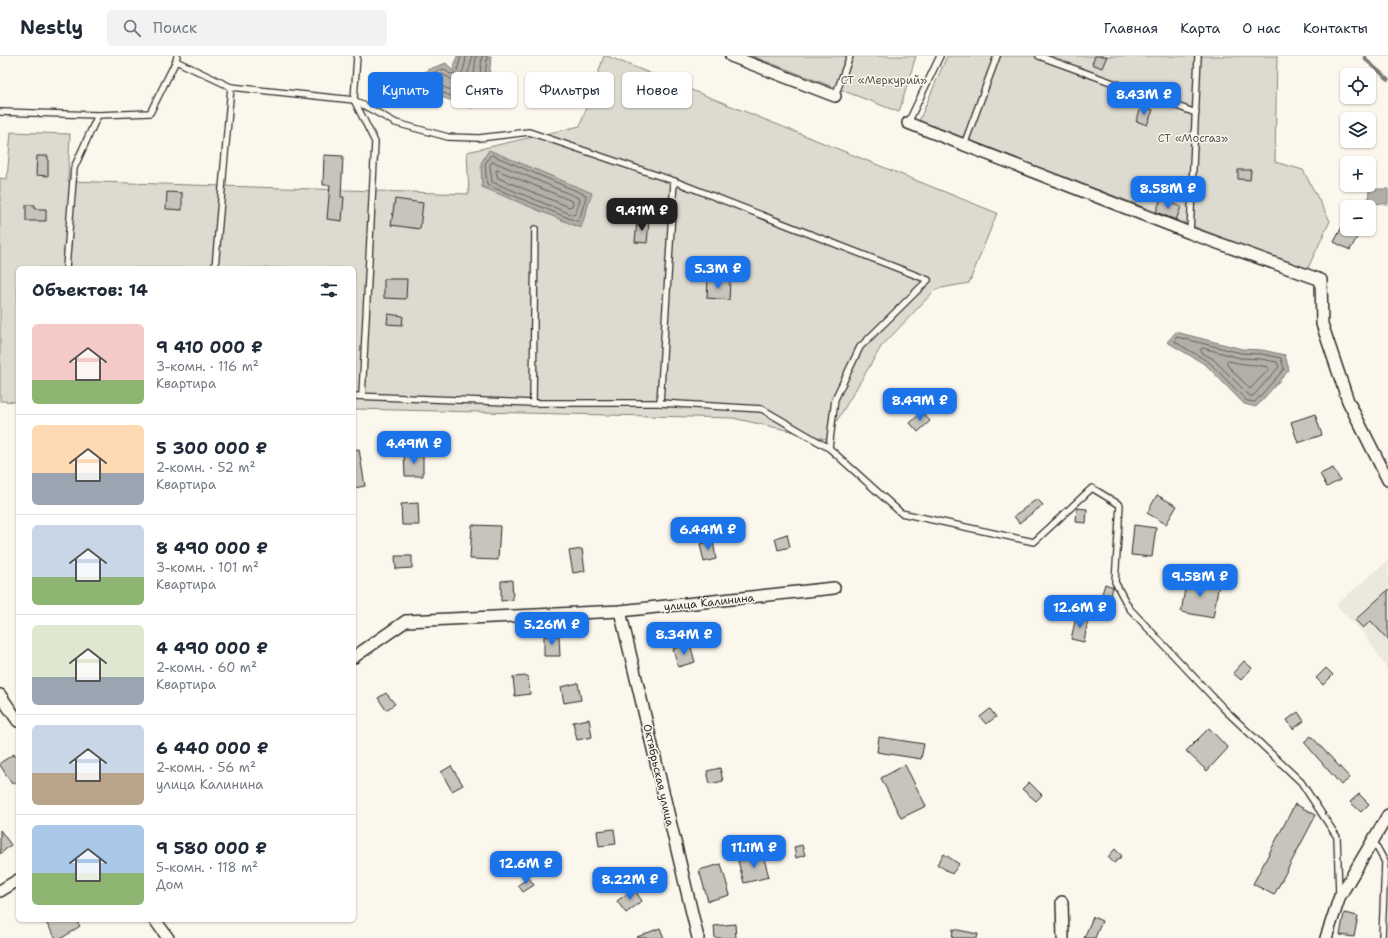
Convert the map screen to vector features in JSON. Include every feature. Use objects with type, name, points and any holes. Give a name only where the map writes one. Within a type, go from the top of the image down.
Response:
[{"type":"street","points":[[731,56],[835,96]]},
{"type":"street","points":[[908,123],[1190,233],[1321,280],[1322,324],[1346,394],[1388,480]]},
{"type":"street","name":"улица Калинина","points":[[356,656],[406,621],[620,611],[834,588]]},
{"type":"street","name":"Октябрьская улица","points":[[620,611],[698,938]]},
{"type":"street","points":[[0,695],[16,718]]},
{"type":"street","points":[[1326,938],[1340,896],[1388,815]]},
{"type":"street","points":[[0,891],[16,881]]},
{"type":"street","points":[[1062,902],[1063,938]]},
{"type":"street","points":[[156,922],[168,938]]},
{"type":"lane","points":[[357,56],[354,100],[375,142],[362,396]]},
{"type":"lane","points":[[835,96],[850,56]]},
{"type":"lane","points":[[908,123],[940,56]]},
{"type":"lane","points":[[964,144],[997,56]]},
{"type":"lane","points":[[1039,56],[1196,113]]},
{"type":"lane","points":[[1190,233],[1198,56]]},
{"type":"lane","points":[[0,112],[98,115],[150,113],[176,58],[231,87],[354,100],[396,123],[448,137],[479,138],[529,132],[674,181],[928,280],[860,347],[835,399],[829,448]]},
{"type":"lane","points":[[215,266],[231,87]]},
{"type":"lane","points":[[66,266],[74,168],[98,115]]},
{"type":"lane","points":[[660,403],[674,181]]},
{"type":"lane","points":[[533,402],[535,229]]},
{"type":"lane","points":[[356,396],[533,402],[660,403],[762,409],[829,448],[901,513],[1034,542],[1092,488],[1120,505],[1115,582],[1129,608],[1224,709],[1301,782],[1337,837],[1340,896]]},
{"type":"lane","points":[[1373,840],[1385,862],[1382,938]]},
{"type":"shaded area","points":[[1388,560],[1388,670],[1364,634],[1336,605]]},
{"type":"green space","points":[[604,56],[607,56],[647,72],[622,72],[622,108],[692,108],[692,90],[997,213],[969,283],[936,289],[881,347],[826,439],[733,418],[356,409],[356,266],[16,266],[16,402],[0,401],[0,178],[7,179],[11,132],[70,134],[68,181],[469,194],[467,152],[580,126],[586,108],[614,108],[614,72],[599,72]]},
{"type":"green space","name":"СТ «Меркурий»","points":[[752,56],[916,56],[899,112]]},
{"type":"green space","name":"СТ «Мосгаз»","points":[[947,56],[1277,56],[1275,162],[1303,170],[1330,221],[1307,270],[919,121]]},
{"type":"water","points":[[457,56],[491,56],[490,72],[451,72],[451,100],[443,98],[443,72],[424,72],[446,63],[453,71]]},
{"type":"water","points":[[489,150],[592,193],[581,228],[482,187],[481,163]]},
{"type":"water","points":[[1376,189],[1388,189],[1388,204],[1376,203],[1376,200],[1368,200],[1369,192],[1376,192]]},
{"type":"water","points":[[1176,332],[1242,349],[1262,350],[1285,355],[1289,370],[1256,407],[1244,404],[1206,365],[1167,342]]},
{"type":"building","points":[[1095,56],[1107,56],[1102,68],[1092,64]]},
{"type":"building","points":[[1142,106],[1153,110],[1147,125],[1136,121]]},
{"type":"building","points":[[324,155],[343,156],[341,197],[344,197],[342,221],[327,219],[330,185],[323,185]]},
{"type":"building","points":[[37,156],[48,156],[48,176],[36,175]]},
{"type":"building","points":[[1238,170],[1251,170],[1250,180],[1238,179]]},
{"type":"building","points":[[167,192],[182,193],[182,210],[166,209]]},
{"type":"building","points":[[395,199],[423,203],[420,229],[391,225]]},
{"type":"building","points":[[1161,199],[1181,207],[1176,220],[1156,212]]},
{"type":"building","points":[[26,205],[35,205],[35,209],[46,209],[46,221],[26,221]]},
{"type":"building","points":[[637,221],[649,222],[647,243],[635,242]]},
{"type":"building","points":[[1340,231],[1340,236],[1358,236],[1350,250],[1334,242]]},
{"type":"building","points":[[384,279],[407,279],[406,299],[384,298]]},
{"type":"building","points":[[708,279],[730,281],[729,300],[707,298]]},
{"type":"building","points":[[388,314],[403,316],[402,325],[387,324]]},
{"type":"building","points":[[922,412],[930,421],[918,432],[910,423]]},
{"type":"building","points":[[1315,414],[1322,435],[1298,443],[1291,422]]},
{"type":"building","points":[[359,449],[365,486],[356,488],[356,450]]},
{"type":"building","points":[[404,454],[423,454],[423,476],[405,476]]},
{"type":"building","points":[[1333,468],[1340,480],[1327,487],[1320,474]]},
{"type":"building","points":[[1157,495],[1177,506],[1166,524],[1147,513]]},
{"type":"building","points":[[1037,499],[1043,505],[1019,523],[1014,516]]},
{"type":"building","points":[[418,503],[419,525],[402,525],[401,504]]},
{"type":"building","points":[[1077,508],[1087,509],[1086,523],[1076,522]]},
{"type":"building","points":[[472,525],[500,526],[498,560],[470,559]]},
{"type":"building","points":[[1134,525],[1156,528],[1152,557],[1131,555]]},
{"type":"building","points":[[787,534],[790,547],[778,550],[775,538]]},
{"type":"building","points":[[713,541],[716,559],[704,562],[700,544]]},
{"type":"building","points":[[582,549],[585,571],[573,573],[569,551]]},
{"type":"building","points":[[395,556],[412,556],[412,568],[396,569]]},
{"type":"building","points":[[1187,578],[1219,583],[1213,618],[1181,612]]},
{"type":"building","points":[[512,580],[513,600],[501,601],[501,581]]},
{"type":"building","points":[[1105,584],[1113,587],[1110,599],[1101,597]]},
{"type":"building","points":[[1388,590],[1388,640],[1371,621],[1363,628],[1355,620]]},
{"type":"building","points":[[1076,617],[1088,619],[1084,642],[1071,639]]},
{"type":"building","points":[[544,636],[559,636],[560,656],[544,656]]},
{"type":"building","points":[[690,644],[695,662],[678,667],[673,649]]},
{"type":"building","points":[[1244,661],[1252,668],[1241,680],[1233,673]]},
{"type":"building","points":[[1326,668],[1333,675],[1323,685],[1316,678]]},
{"type":"building","points":[[528,676],[530,694],[515,696],[513,677]]},
{"type":"building","points":[[578,683],[581,700],[564,703],[561,687]]},
{"type":"building","points":[[386,693],[395,704],[386,710],[378,698]]},
{"type":"building","points":[[990,709],[996,717],[986,724],[980,717]]},
{"type":"building","points":[[1298,712],[1304,721],[1293,729],[1287,720]]},
{"type":"building","points":[[589,719],[592,737],[577,740],[573,722]]},
{"type":"building","points":[[1209,728],[1228,748],[1207,771],[1186,751]]},
{"type":"building","points":[[1311,736],[1350,778],[1341,785],[1304,742]]},
{"type":"building","points":[[879,737],[924,744],[921,759],[877,752]]},
{"type":"building","points":[[14,754],[16,757],[16,782],[12,784],[0,763]]},
{"type":"building","points":[[905,765],[926,806],[901,818],[881,778]]},
{"type":"building","points":[[451,766],[463,785],[452,791],[441,772]]},
{"type":"building","points":[[720,768],[723,781],[710,784],[707,771]]},
{"type":"building","points":[[1029,782],[1042,795],[1036,801],[1022,789]]},
{"type":"building","points":[[1359,794],[1369,804],[1361,812],[1350,802]]},
{"type":"building","points":[[1295,804],[1316,815],[1274,895],[1253,884]]},
{"type":"building","points":[[614,829],[616,844],[599,846],[597,831]]},
{"type":"building","points":[[0,830],[11,845],[0,854]]},
{"type":"building","points":[[802,845],[805,855],[796,858],[794,847]]},
{"type":"building","points":[[1115,849],[1122,856],[1114,863],[1108,857]]},
{"type":"building","points":[[944,854],[959,864],[952,874],[937,864]]},
{"type":"building","points":[[763,855],[769,877],[744,883],[738,861]]},
{"type":"building","points":[[721,864],[730,895],[708,901],[699,870]]},
{"type":"building","points":[[529,878],[534,885],[523,892],[518,885]]},
{"type":"building","points":[[634,889],[642,901],[626,913],[617,901]]},
{"type":"building","points":[[1344,913],[1358,916],[1354,937],[1340,935]]},
{"type":"building","points":[[1093,917],[1102,921],[1095,938],[1084,938]]},
{"type":"building","points":[[45,922],[77,922],[80,926],[62,938],[56,938]]},
{"type":"building","points":[[735,924],[736,938],[715,938],[714,926]]},
{"type":"building","points":[[660,928],[664,938],[637,938],[637,937]]},
{"type":"building","points":[[953,929],[978,934],[977,938],[952,938]]},
{"type":"waterway","points":[[1365,56],[1366,60],[1388,79]]}]
